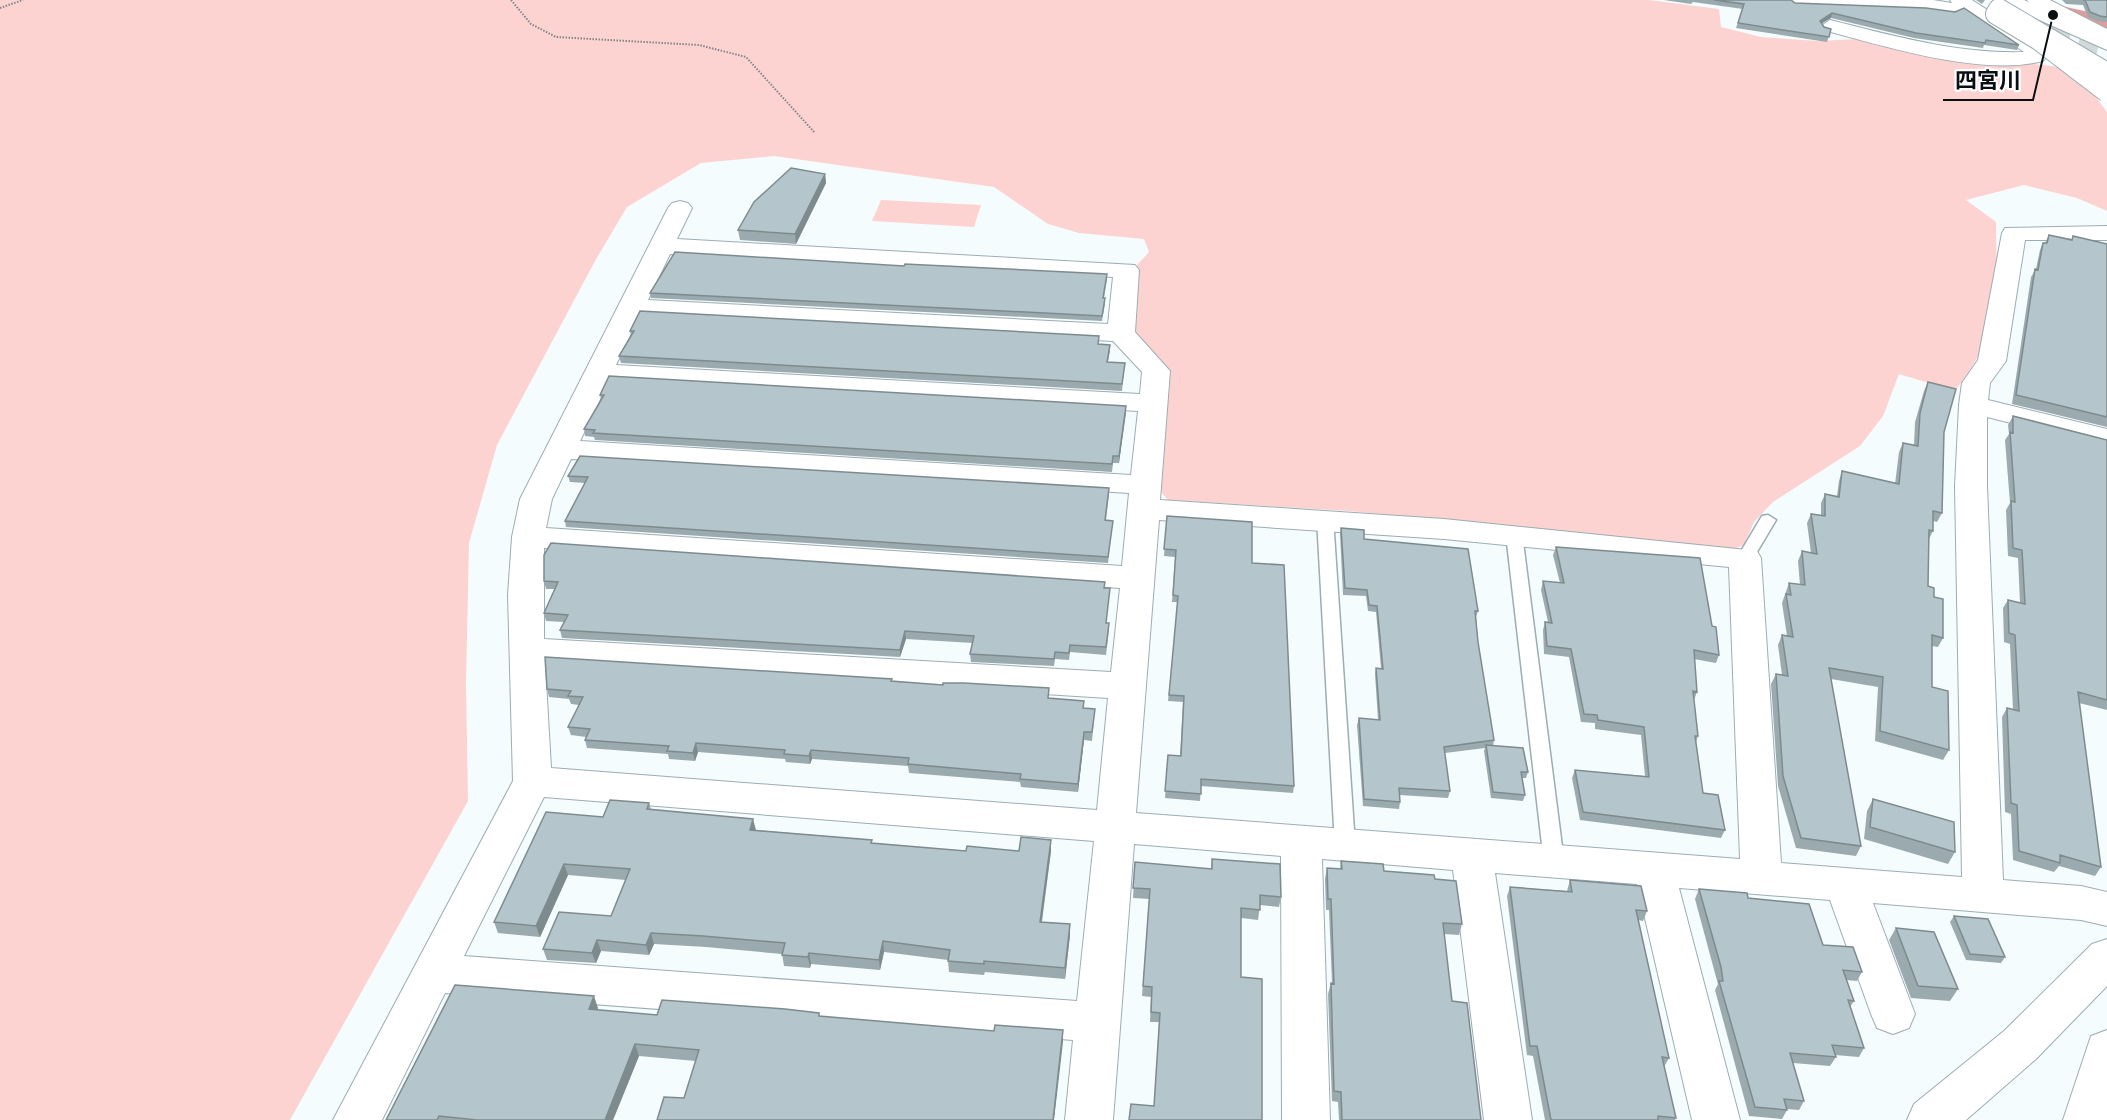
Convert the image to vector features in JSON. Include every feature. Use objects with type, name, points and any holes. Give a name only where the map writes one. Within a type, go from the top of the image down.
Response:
[{"type":"main road","points":[[1794,0],[1921,2],[1956,5],[2033,48],[2036,57],[1982,57],[1905,46],[1830,27]]},
{"type":"main road","points":[[2097,8],[2023,5],[1996,14],[2039,40],[2107,92]]},
{"type":"main road","points":[[2023,5],[2089,27],[2107,36]]},
{"type":"main road","points":[[2023,5],[2107,44]]},
{"type":"main road","points":[[2023,5],[2107,55]]},
{"type":"main road","points":[[2023,5],[2107,73]]},
{"type":"main road","points":[[357,1120],[532,781],[525,595],[528,537],[536,499],[680,208]]},
{"type":"main road","points":[[1983,896],[1971,486],[1973,405],[1976,383],[1992,361],[2014,233],[2107,233]]},
{"type":"main road","points":[[661,246],[1126,270],[1121,333]]},
{"type":"main road","points":[[631,307],[1121,333],[1156,371],[1089,1120]]},
{"type":"main road","points":[[599,372],[1153,403]]},
{"type":"main road","points":[[1973,405],[2107,438]]},
{"type":"main road","points":[[561,450],[1144,497],[1325,518],[1514,534],[1744,558],[1761,878]]},
{"type":"main road","points":[[528,537],[1137,578]]},
{"type":"main road","points":[[527,650],[1128,686]]},
{"type":"main road","points":[[532,781],[2081,903],[2107,909]]},
{"type":"main road","points":[[1301,842],[1306,1120]]},
{"type":"main road","points":[[1472,855],[1508,1120]]},
{"type":"main road","points":[[1654,870],[1716,1120]]},
{"type":"main road","points":[[1845,884],[1893,1014]]},
{"type":"main road","points":[[1931,1120],[2020,1045],[2107,957]]},
{"type":"main road","points":[[433,973],[1098,1022]]},
{"type":"main road","points":[[2087,1120],[2107,1052]]},
{"type":"lane","points":[[1325,518],[1346,845]]},
{"type":"lane","points":[[1744,558],[1768,520]]},
{"type":"lane","points":[[1514,534],[1554,862]]},
{"type":"path","points":[[0,8],[23,0]]},
{"type":"path","points":[[511,0],[531,24],[556,37],[699,45],[746,57],[815,133]]},
{"type":"shaded area","points":[[0,0],[1649,0],[1719,9],[1721,27],[1761,37],[1818,41],[1856,39],[1897,48],[2060,67],[2086,84],[2107,112],[2107,211],[2077,198],[2024,185],[1966,200],[1996,222],[1996,283],[1993,314],[1975,362],[1955,391],[1899,374],[1883,416],[1860,446],[1773,502],[1754,522],[1744,545],[1734,549],[1349,511],[1168,500],[1153,483],[1163,404],[1128,330],[1137,265],[1149,252],[1144,239],[1079,233],[1048,224],[994,187],[774,156],[701,163],[627,207],[595,261],[497,445],[469,543],[466,683],[468,801],[290,1120],[0,1120]]},
{"type":"shaded area","points":[[881,200],[981,205],[974,227],[872,221]]},
{"type":"building","points":[[1714,0],[1791,0],[1795,3],[1926,8],[1955,12],[1964,8],[2019,45],[1986,40],[1985,43],[1916,33],[1832,13],[1820,21],[1824,27],[1831,29],[1829,37],[1738,23],[1744,4]]},
{"type":"building","points":[[2085,0],[2107,0],[2107,17],[2090,12]]},
{"type":"building","points":[[791,168],[825,174],[795,234],[738,230],[754,202]]},
{"type":"building","points":[[2049,235],[2072,240],[2073,236],[2107,244],[2107,417],[2016,395],[2035,269],[2038,270],[2043,243],[2047,243]]},
{"type":"building","points":[[675,252],[904,266],[905,264],[1107,274],[1102,316],[650,293]]},
{"type":"building","points":[[640,311],[1099,336],[1098,344],[1110,345],[1107,362],[1125,363],[1122,384],[619,356],[634,331],[630,331]]},
{"type":"building","points":[[609,376],[1126,406],[1119,456],[1113,456],[1112,464],[593,433],[595,430],[584,429],[604,395],[600,395]]},
{"type":"building","points":[[1928,382],[1956,389],[1944,432],[1942,513],[1933,511],[1933,531],[1929,530],[1928,586],[1934,588],[1934,597],[1943,599],[1943,638],[1932,635],[1932,687],[1948,691],[1949,750],[1880,731],[1883,677],[1829,668],[1861,846],[1801,838],[1783,776],[1776,674],[1788,676],[1782,635],[1793,637],[1786,594],[1791,595],[1789,583],[1805,585],[1802,551],[1817,554],[1811,514],[1825,516],[1825,494],[1839,497],[1842,471],[1899,484],[1903,443],[1918,446],[1920,413]]},
{"type":"building","points":[[2013,416],[2107,440],[2107,700],[2078,692],[2101,867],[2060,855],[2060,863],[2019,851],[2017,805],[2011,803],[2007,708],[2019,711],[2015,635],[2009,633],[2008,600],[2025,604],[2022,550],[2013,548],[2011,501],[2015,502],[2010,432],[2013,433]]},
{"type":"building","points":[[580,456],[1109,488],[1105,520],[1113,521],[1108,557],[565,521],[588,477],[568,476]]},
{"type":"building","points":[[1167,516],[1252,522],[1252,563],[1284,565],[1294,786],[1201,779],[1201,794],[1165,791],[1168,755],[1181,756],[1184,696],[1169,695],[1178,596],[1173,595],[1176,550],[1164,549]]},
{"type":"building","points":[[1341,528],[1364,530],[1364,539],[1468,549],[1478,611],[1475,611],[1478,642],[1494,740],[1444,747],[1450,791],[1399,788],[1400,802],[1364,799],[1359,718],[1380,720],[1376,668],[1383,669],[1377,606],[1369,605],[1367,590],[1345,588]]},
{"type":"building","points":[[551,543],[1105,582],[1104,588],[1110,588],[1106,647],[1070,645],[1069,653],[1055,652],[1054,659],[970,654],[974,636],[905,631],[900,650],[560,630],[568,615],[544,613],[558,582],[544,581],[544,555]]},
{"type":"building","points":[[1556,547],[1700,558],[1712,626],[1716,627],[1719,655],[1694,650],[1697,692],[1693,691],[1698,736],[1695,736],[1703,793],[1718,795],[1725,830],[1583,812],[1575,770],[1649,777],[1644,727],[1598,720],[1597,715],[1584,714],[1571,649],[1547,646],[1545,622],[1552,623],[1543,581],[1564,583]]},
{"type":"building","points":[[545,657],[892,679],[891,681],[943,685],[943,683],[964,683],[1049,688],[1048,698],[1084,701],[1083,708],[1095,709],[1092,732],[1084,732],[1078,784],[1020,779],[1021,774],[908,764],[909,758],[811,750],[809,756],[784,754],[785,750],[696,743],[693,753],[667,751],[669,746],[585,740],[590,729],[568,727],[583,697],[568,696],[571,691],[547,689]]},
{"type":"building","points":[[1486,745],[1523,748],[1528,772],[1521,772],[1525,795],[1493,792]]},
{"type":"building","points":[[1873,799],[1954,822],[1955,852],[1870,827]]},
{"type":"building","points":[[610,800],[649,803],[647,809],[753,819],[750,830],[872,840],[871,843],[966,851],[967,846],[1019,851],[1021,837],[1051,840],[1040,922],[1070,924],[1065,968],[984,961],[984,964],[948,961],[950,950],[883,941],[879,960],[809,953],[808,957],[782,955],[785,943],[651,933],[646,945],[597,940],[592,953],[543,949],[559,912],[611,916],[630,869],[564,864],[536,926],[494,922],[546,812],[603,817]]},
{"type":"building","points":[[1212,859],[1280,864],[1281,897],[1260,895],[1260,910],[1241,908],[1241,977],[1262,979],[1262,1120],[1129,1120],[1131,1104],[1154,1106],[1160,1013],[1151,1012],[1152,987],[1143,986],[1150,889],[1133,888],[1135,862],[1212,869]]},
{"type":"building","points":[[1341,861],[1383,864],[1384,871],[1434,875],[1435,879],[1456,881],[1462,924],[1443,923],[1452,1001],[1467,1003],[1481,1120],[1342,1120],[1341,1092],[1334,1091],[1331,983],[1334,984],[1331,899],[1328,899],[1327,868],[1342,869]]},
{"type":"building","points":[[1570,880],[1641,886],[1647,911],[1636,910],[1669,1058],[1662,1057],[1676,1118],[1658,1116],[1658,1120],[1551,1120],[1537,1046],[1530,1046],[1510,887],[1572,892]]},
{"type":"building","points":[[1699,889],[1747,893],[1748,898],[1809,904],[1823,945],[1853,947],[1862,972],[1843,970],[1854,1001],[1848,1000],[1864,1048],[1832,1045],[1836,1057],[1790,1053],[1804,1101],[1784,1099],[1787,1110],[1755,1107],[1719,981],[1723,981],[1721,967]]},
{"type":"building","points":[[1954,916],[1988,919],[2005,957],[1970,954]]},
{"type":"building","points":[[1896,928],[1934,932],[1958,989],[1918,986]]},
{"type":"building","points":[[455,985],[594,996],[589,1009],[657,1015],[662,1000],[785,1009],[819,1013],[819,1016],[994,1031],[995,1025],[1063,1030],[1053,1120],[657,1120],[664,1097],[684,1098],[699,1050],[635,1044],[605,1120],[477,1120],[439,1116],[437,1120],[386,1120]]},
{"type":"waterway","points":[[2009,0],[2031,10],[2107,26]]},
{"type":"tunnel","points":[[2021,26],[2107,47]]},
{"type":"place","name":"四宮川","points":[[2053,15]]}]
